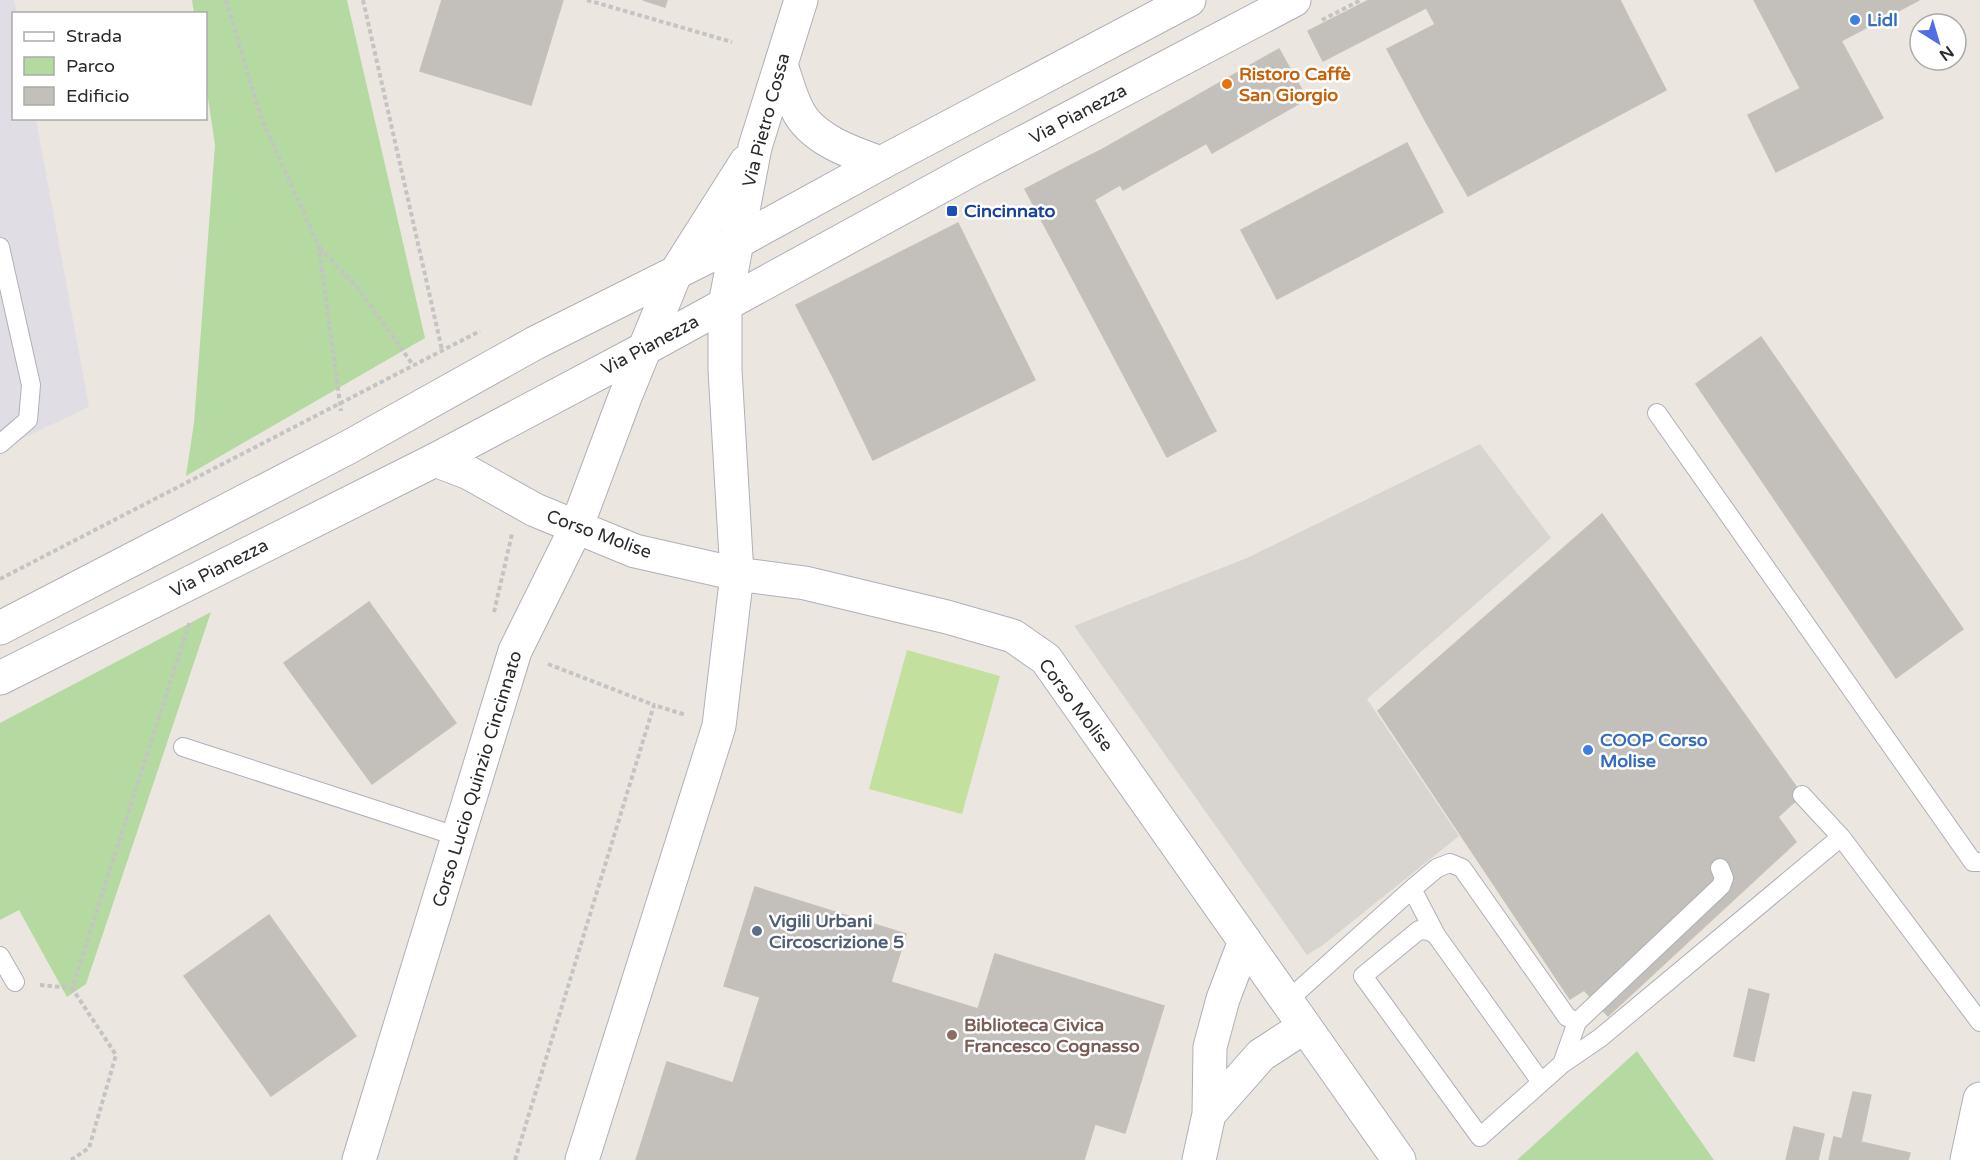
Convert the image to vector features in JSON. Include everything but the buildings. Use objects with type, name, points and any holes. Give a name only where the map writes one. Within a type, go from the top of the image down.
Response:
[{"type":"street","name":"Via Pietro Cossa","points":[[737,242],[755,147],[801,0]]},
{"type":"street","points":[[0,628],[347,448],[536,344],[737,242],[1189,0]]},
{"type":"street","name":"Via Pianezza","points":[[0,678],[435,460],[1283,3]]},
{"type":"street","points":[[781,65],[797,111],[815,131],[844,151],[881,163]]},
{"type":"street","points":[[950,127],[969,171]]},
{"type":"street","name":"Corso Lucio Quinzio Cincinnato","points":[[359,1160],[515,651],[576,528],[675,273],[755,147]]},
{"type":"street","points":[[582,1160],[719,726],[737,574],[725,370],[725,305],[737,242]]},
{"type":"street","name":"Corso Molise","points":[[435,460],[469,473],[535,510],[635,551],[737,574],[805,583],[947,617],[1013,636],[1046,659],[1399,1160]]},
{"type":"street","points":[[1199,1160],[1209,1114],[1210,1047],[1223,999],[1245,941]]},
{"type":"street","points":[[1209,1114],[1295,1014]]},
{"type":"street","points":[[1967,1160],[1980,1099]]},
{"type":"lane","points":[[0,247],[31,385],[28,420],[0,444]]},
{"type":"lane","points":[[1657,413],[1973,862],[1980,861]]},
{"type":"lane","points":[[183,747],[459,837]]},
{"type":"lane","points":[[1802,795],[1841,837],[1980,1022]]},
{"type":"lane","points":[[1436,935],[1429,931],[1419,930],[1363,976],[1480,1137],[1562,1064],[1600,1038],[1841,837]]},
{"type":"lane","points":[[1295,1014],[1412,889],[1437,868],[1450,863],[1462,868],[1566,1017],[1577,1022]]},
{"type":"lane","points":[[1562,1064],[1577,1022],[1721,886],[1724,878],[1720,868]]},
{"type":"lane","points":[[1412,889],[1436,935],[1541,1082]]},
{"type":"lane","points":[[0,956],[15,982]]},
{"type":"path","points":[[226,0],[260,115],[320,247],[339,403],[347,448]]},
{"type":"path","points":[[363,0],[442,351]]},
{"type":"path","points":[[587,0],[732,42]]},
{"type":"path","points":[[320,247],[358,288],[413,365]]},
{"type":"path","points":[[71,1160],[89,1148],[116,1055],[72,988],[205,575]]},
{"type":"path","points":[[596,683],[719,726]]},
{"type":"path","points":[[515,1160],[654,705]]},
{"type":"shaded area","points":[[0,0],[14,0],[17,12],[12,12],[12,120],[36,120],[89,407],[0,449]]},
{"type":"shaded area","points":[[1480,444],[1551,538],[1367,699],[1459,836],[1323,945],[1307,955],[1074,626],[1247,558]]},
{"type":"green space","points":[[192,0],[347,0],[425,338],[186,476],[194,423],[215,145],[207,92],[207,12],[194,12]]},
{"type":"green space","points":[[211,612],[86,984],[67,997],[19,910],[0,920],[0,723]]},
{"type":"green space","points":[[907,650],[1000,676],[962,814],[869,789]]},
{"type":"green space","points":[[1637,1051],[1714,1160],[1517,1160]]},
{"type":"place","name":"Lidl","points":[[1855,20]]},
{"type":"place","name":"Ristoro Caffè San Giorgio","points":[[1227,84]]},
{"type":"place","name":"Cincinnato","points":[[952,211]]},
{"type":"place","name":"COOP Corso Molise","points":[[1588,750]]},
{"type":"place","name":"Vigili Urbani Circoscrizione 5","points":[[757,931]]},
{"type":"place","name":"Biblioteca Civica Francesco Cognasso","points":[[952,1035]]}]
